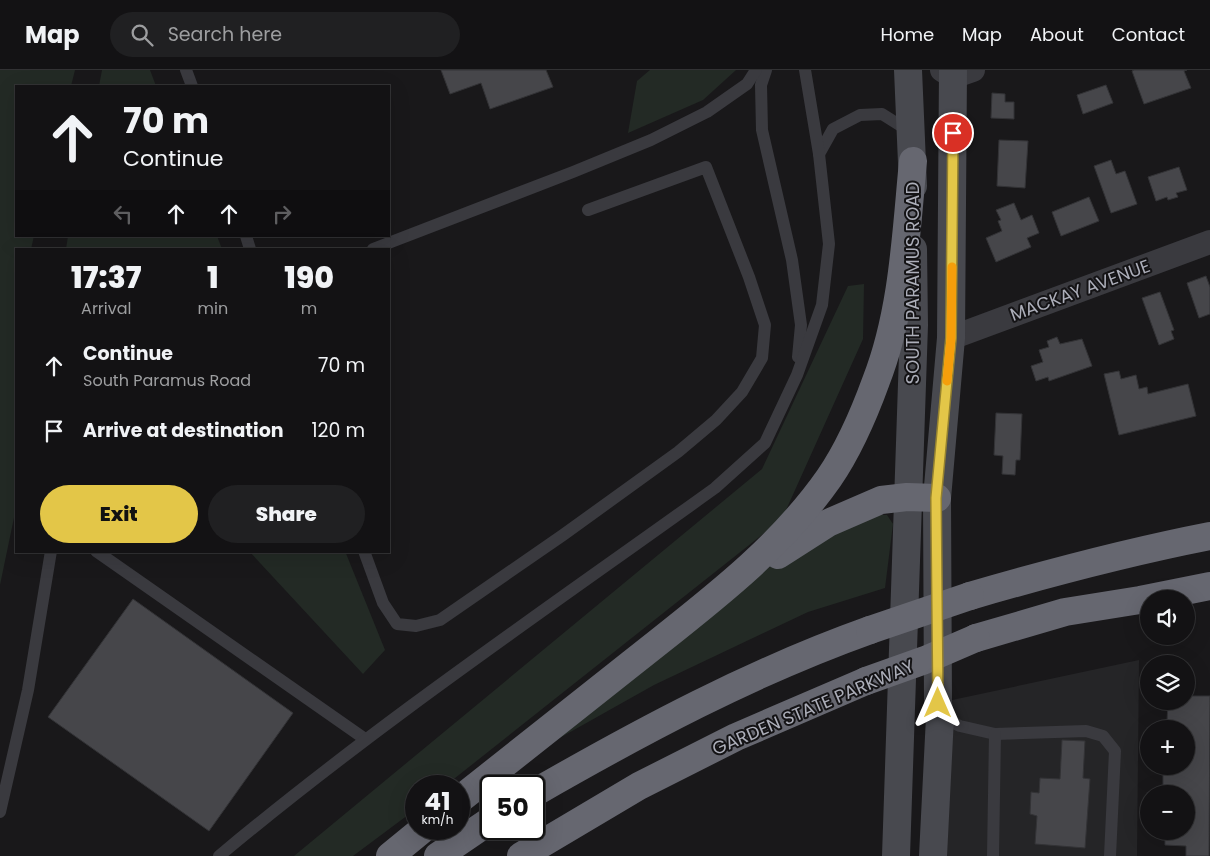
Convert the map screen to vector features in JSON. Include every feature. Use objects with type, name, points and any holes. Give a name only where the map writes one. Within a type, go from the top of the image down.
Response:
[{"type":"highway","points":[[470,791],[708,602],[754,563],[793,524],[829,477],[856,429],[877,380],[893,326],[904,249],[912,161]]},
{"type":"highway","points":[[708,602],[828,523],[881,500],[908,497],[936,498]]},
{"type":"highway","points":[[545,787],[616,745],[716,695],[831,644],[970,596],[1070,567],[1210,536]]},
{"type":"highway","name":"GARDEN STATE PARKWAY","points":[[521,856],[648,782],[736,737],[866,681],[925,660],[976,638],[1064,612],[1140,600],[1210,586]]},
{"type":"highway","points":[[438,856],[480,827]]},
{"type":"highway","points":[[390,856],[410,840]]},
{"type":"main road","name":"SOUTH PARAMUS ROAD","points":[[896,856],[914,325],[912,161],[908,70]]},
{"type":"main road","name":"SOUTH PARAMUS ROAD","points":[[933,856],[940,717],[938,703],[936,498],[951,338],[955,72]]},
{"type":"street","name":"MACKAY AVENUE","points":[[951,338],[1210,242]]},
{"type":"lane","points":[[186,70],[192,85]]},
{"type":"lane","points":[[376,248],[651,140],[707,112],[747,84],[756,70]]},
{"type":"lane","points":[[766,70],[761,85],[762,130],[792,260],[801,325],[797,375]]},
{"type":"lane","points":[[219,856],[365,739],[715,488],[764,443],[797,375],[822,305],[829,244],[819,154],[805,70]]},
{"type":"lane","points":[[819,154],[834,129],[860,115],[882,114],[911,132]]},
{"type":"lane","points":[[365,553],[384,603],[397,624],[416,626],[440,620],[563,536],[660,466],[716,420],[742,392],[762,358],[765,325],[706,167],[588,210]]},
{"type":"lane","points":[[0,812],[28,690],[50,553]]},
{"type":"lane","points":[[99,553],[365,739]]},
{"type":"lane","points":[[940,717],[960,726],[995,734],[1086,731],[1103,736],[1115,751],[1110,856]]},
{"type":"lane","points":[[993,856],[995,734]]},
{"type":"shaded area","points":[[0,70],[75,70],[71,85],[15,85],[15,237],[34,237],[31,248],[15,248],[15,513],[0,585]]},
{"type":"shaded area","points":[[102,70],[150,70],[156,85],[99,85]]},
{"type":"shaded area","points":[[650,70],[736,70],[703,100],[628,133],[637,81]]},
{"type":"shaded area","points":[[68,237],[217,237],[222,248],[66,248]]},
{"type":"shaded area","points":[[864,284],[863,339],[782,519],[459,775],[405,775],[405,817],[353,856],[294,856],[762,469],[848,286]]},
{"type":"shaded area","points":[[871,515],[887,515],[893,524],[885,588],[808,612],[654,685],[540,749],[742,583],[832,531]]},
{"type":"shaded area","points":[[251,553],[346,553],[385,650],[363,674]]},
{"type":"shaded area","points":[[1139,660],[1137,856],[933,856],[938,703]]},
{"type":"building","points":[[441,70],[546,70],[553,87],[490,109],[481,83],[450,94]]},
{"type":"building","points":[[1187,70],[1184,71],[1191,88],[1144,104],[1132,71]]},
{"type":"building","points":[[1106,85],[1113,103],[1083,114],[1077,95]]},
{"type":"building","points":[[992,93],[1005,94],[1005,102],[1014,102],[1014,119],[991,118]]},
{"type":"building","points":[[999,140],[1028,141],[1025,188],[997,186]]},
{"type":"building","points":[[1111,160],[1116,174],[1125,171],[1137,204],[1111,213],[1094,166]]},
{"type":"building","points":[[1179,167],[1187,190],[1176,193],[1178,197],[1168,200],[1167,197],[1156,201],[1148,177]]},
{"type":"building","points":[[1089,197],[1099,221],[1061,236],[1052,212]]},
{"type":"building","points":[[1014,203],[1021,220],[1032,215],[1039,233],[1027,238],[1031,247],[996,262],[986,238],[1002,231],[998,221],[1001,220],[996,210]]},
{"type":"building","points":[[1206,276],[1210,287],[1210,314],[1199,318],[1187,283]]},
{"type":"building","points":[[1160,292],[1174,330],[1171,331],[1174,339],[1159,345],[1142,298]]},
{"type":"building","points":[[1057,337],[1060,344],[1082,339],[1092,366],[1049,381],[1048,377],[1036,381],[1031,366],[1043,362],[1039,350],[1049,347],[1047,341]]},
{"type":"building","points":[[1119,371],[1121,379],[1136,375],[1139,389],[1147,387],[1148,394],[1188,384],[1196,416],[1119,435],[1104,374]]},
{"type":"building","points":[[996,413],[1022,414],[1020,460],[1016,460],[1015,475],[1002,474],[1003,456],[994,455]]},
{"type":"building","points":[[133,599],[293,713],[209,831],[48,717]]},
{"type":"building","points":[[1195,696],[1210,696],[1209,856],[1186,856],[1186,846],[1165,845],[1165,840],[1195,840],[1195,785],[1163,785],[1163,775],[1195,775],[1195,720],[1167,720],[1168,710],[1195,710]]},
{"type":"building","points":[[1062,740],[1085,741],[1083,778],[1090,779],[1085,848],[1035,844],[1037,816],[1030,814],[1031,792],[1039,793],[1040,778],[1060,779]]},
{"type":"slow traffic","points":[[947,381],[951,338],[952,267]]},
{"type":"route","points":[[938,703],[936,498],[951,338],[953,133]]}]
